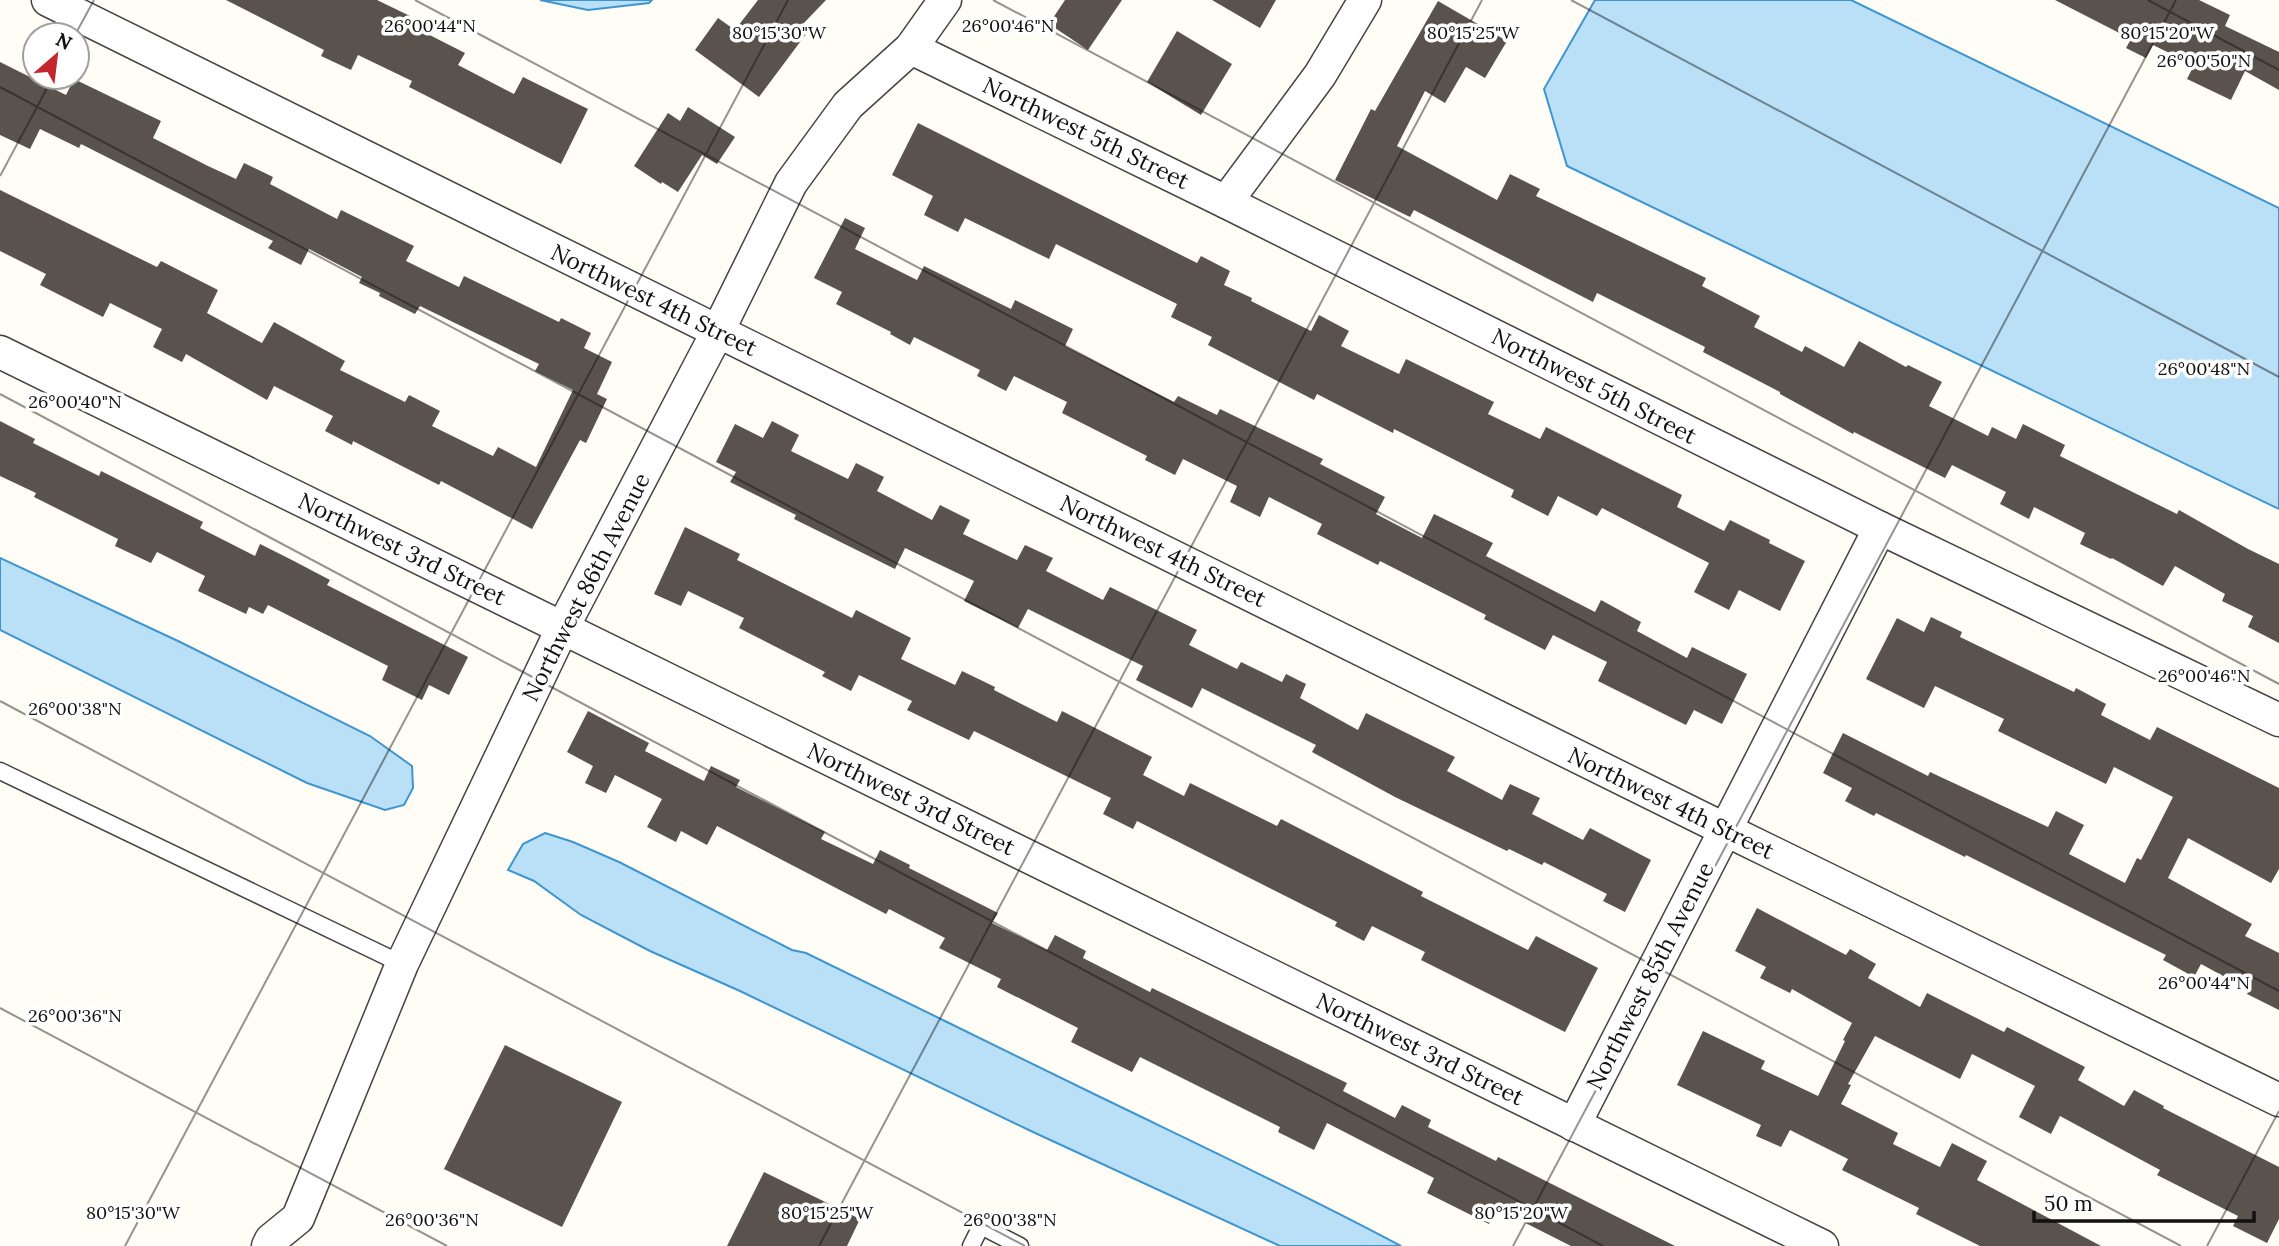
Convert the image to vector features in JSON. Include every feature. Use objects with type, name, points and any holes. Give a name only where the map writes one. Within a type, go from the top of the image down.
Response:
[{"type":"street","name":"Northwest 4th Street","points":[[48,0],[1726,830],[2279,1100]]},
{"type":"street","name":"Northwest 86th Avenue","points":[[268,1246],[271,1241],[300,1232],[402,964],[563,627],[718,331],[791,183],[848,105],[911,48],[945,0]]},
{"type":"street","points":[[1226,202],[1320,75],[1365,0]]},
{"type":"street","name":"Northwest 5th Street","points":[[911,48],[1880,528],[2279,720]]},
{"type":"street","name":"Northwest 3rd Street","points":[[0,352],[1822,1246]]},
{"type":"street","name":"Northwest 85th Avenue","points":[[1574,1125],[1880,528]]},
{"type":"lane","points":[[0,771],[402,964]]},
{"type":"lane","points":[[971,1246],[981,1226],[1020,1246]]},
{"type":"water","points":[[540,0],[652,0],[649,3],[588,10]]},
{"type":"water","points":[[1595,0],[1851,0],[2279,208],[2279,509],[1567,166],[1544,89]]},
{"type":"water","points":[[0,558],[178,641],[370,736],[412,766],[413,788],[404,805],[385,810],[307,783],[0,630]]},
{"type":"water","points":[[545,833],[619,862],[792,950],[806,953],[842,970],[1401,1246],[1280,1246],[650,951],[581,915],[534,881],[508,870],[523,844]]},
{"type":"building","points":[[226,0],[377,0],[410,16],[406,23],[465,53],[458,65],[514,94],[523,77],[588,109],[561,164],[409,87],[412,81],[358,55],[351,70],[321,56],[324,50]]},
{"type":"building","points":[[758,0],[826,0],[802,25],[809,30],[759,97],[695,50],[718,18],[735,30]]},
{"type":"building","points":[[1065,0],[1122,0],[1088,50],[1049,24]]},
{"type":"building","points":[[1212,0],[1276,0],[1260,28]]},
{"type":"building","points":[[2055,0],[2199,0],[2230,15],[2225,26],[2279,52],[2279,90],[2245,71],[2231,100],[2187,79],[2194,65],[2153,45],[2146,58],[2126,48],[2131,39]]},
{"type":"building","points":[[1438,1],[1507,41],[1485,78],[1466,67],[1445,103],[1425,91],[1397,146],[1497,200],[1510,174],[1540,189],[1536,196],[1706,278],[1702,286],[1760,316],[1754,327],[1802,352],[1805,346],[1844,367],[1859,341],[1906,367],[1908,365],[1942,382],[1929,406],[1988,436],[1992,427],[2016,439],[2023,424],[2065,445],[2060,456],[2177,514],[2179,510],[2279,564],[2279,643],[2248,627],[2253,616],[2222,601],[2225,594],[2175,566],[2163,586],[2080,544],[2085,533],[2034,507],[2029,519],[2000,504],[2006,492],[1952,465],[1945,478],[1854,432],[1853,434],[1703,352],[1705,347],[1597,293],[1593,302],[1414,210],[1410,217],[1335,180],[1371,109],[1375,111]]},
{"type":"building","points":[[1177,31],[1232,64],[1201,115],[1147,82]]},
{"type":"building","points":[[0,62],[21,72],[21,91],[58,91],[66,95],[68,91],[91,91],[91,87],[161,121],[153,138],[208,166],[236,179],[244,163],[273,177],[270,184],[337,219],[341,210],[414,246],[406,261],[459,287],[464,276],[559,322],[561,318],[591,333],[584,348],[612,362],[597,394],[607,399],[586,443],[580,440],[532,529],[441,481],[439,485],[353,441],[352,445],[325,431],[333,416],[274,386],[267,400],[186,354],[182,362],[153,347],[162,329],[110,303],[103,317],[40,285],[46,274],[0,251],[0,190],[157,267],[161,261],[218,290],[207,313],[262,343],[274,322],[345,361],[340,370],[405,402],[409,395],[440,411],[432,426],[493,456],[498,447],[536,467],[573,390],[535,371],[539,364],[420,306],[415,314],[379,296],[380,293],[359,283],[362,277],[309,249],[301,265],[268,248],[273,241],[81,144],[79,148],[40,129],[30,149],[0,135]]},
{"type":"building","points":[[688,107],[735,137],[717,164],[702,155],[678,192],[634,166],[668,113],[680,121]]},
{"type":"building","points":[[918,123],[1197,263],[1201,256],[1230,271],[1224,285],[1311,331],[1319,315],[1349,331],[1341,346],[1399,374],[1406,359],[1494,402],[1488,414],[1540,439],[1546,427],[1682,495],[1677,507],[1724,531],[1730,520],[1770,540],[1769,543],[1805,561],[1780,611],[1739,590],[1729,610],[1694,592],[1709,563],[1602,508],[1597,516],[1558,496],[1548,516],[1511,497],[1514,490],[1394,429],[1393,433],[1317,394],[1314,400],[1208,345],[1212,337],[1171,317],[1177,304],[1056,244],[1049,259],[965,218],[958,232],[924,215],[933,196],[892,175]]},
{"type":"building","points":[[845,218],[865,228],[855,249],[917,280],[924,266],[1011,309],[1015,300],[1073,329],[1065,346],[1174,402],[1178,396],[1217,415],[1220,409],[1323,459],[1320,464],[1385,497],[1376,514],[1422,538],[1434,514],[1493,543],[1486,556],[1595,612],[1601,600],[1641,622],[1637,631],[1687,658],[1692,647],[1747,674],[1722,724],[1694,710],[1686,725],[1598,681],[1607,662],[1553,635],[1545,650],[1484,619],[1486,615],[1380,561],[1378,565],[1317,534],[1322,524],[1269,497],[1260,517],[1230,502],[1237,486],[1183,459],[1175,475],[1145,460],[1147,456],[1062,413],[1067,402],[1014,376],[1006,391],[977,376],[980,370],[914,337],[910,345],[890,334],[891,332],[836,304],[842,292],[814,278]]},
{"type":"building","points":[[0,421],[35,439],[33,443],[99,476],[101,471],[203,522],[200,528],[255,556],[260,544],[290,559],[330,580],[327,585],[468,657],[449,695],[429,685],[422,700],[382,680],[388,666],[268,605],[263,614],[249,607],[246,614],[198,591],[205,576],[157,552],[151,563],[115,546],[118,539],[34,497],[36,493],[0,476]]},
{"type":"building","points":[[772,421],[799,435],[791,451],[848,479],[856,463],[884,477],[877,491],[932,520],[940,505],[970,520],[963,534],[1017,560],[1025,545],[1053,558],[1046,571],[1103,600],[1110,587],[1197,630],[1189,645],[1237,669],[1241,662],[1282,682],[1286,674],[1306,684],[1300,698],[1358,730],[1366,713],[1455,757],[1447,771],[1502,800],[1510,784],[1540,798],[1532,814],[1583,840],[1590,828],[1651,860],[1625,912],[1603,901],[1607,894],[1544,862],[1542,865],[1509,849],[1507,851],[1395,797],[1312,752],[1316,745],[1202,688],[1192,708],[1136,680],[1143,666],[1028,609],[1018,628],[964,601],[974,581],[905,548],[895,569],[794,519],[796,515],[730,482],[736,472],[716,462],[735,424],[763,438]]},
{"type":"building","points":[[685,527],[740,554],[737,560],[852,618],[856,610],[911,638],[901,659],[955,685],[962,671],[1057,722],[1062,711],[1152,757],[1143,775],[1184,796],[1190,783],[1277,826],[1281,819],[1423,892],[1421,896],[1528,950],[1536,936],[1598,968],[1565,1032],[1421,960],[1425,952],[1372,926],[1364,941],[1335,926],[1337,922],[1137,821],[1133,829],[1103,814],[1111,798],[974,731],[969,740],[907,710],[912,701],[859,675],[851,691],[822,676],[825,672],[739,628],[744,618],[688,591],[681,606],[654,594]]},
{"type":"building","points":[[1931,617],[1962,632],[1960,637],[2074,692],[2076,688],[2106,704],[2101,715],[2150,740],[2157,727],[2279,788],[2279,869],[2271,883],[2188,838],[2168,878],[2252,924],[2245,936],[2279,953],[2279,1010],[2247,994],[2249,990],[2201,964],[2194,977],[2163,960],[2166,955],[1966,855],[1965,857],[1876,813],[1874,816],[1845,801],[1852,788],[1823,773],[1843,733],[1928,776],[1930,772],[2048,827],[2056,811],[2084,825],[2069,854],[2125,883],[2137,858],[2141,860],[2173,797],[2114,767],[2106,784],[1998,731],[2004,719],[1935,686],[1924,708],[1866,679],[1897,618],[1924,632]]},
{"type":"building","points":[[588,711],[649,743],[645,751],[704,781],[711,766],[740,780],[736,787],[825,832],[821,839],[873,864],[880,850],[910,865],[909,868],[998,913],[992,923],[1047,950],[1055,935],[1086,951],[1083,958],[1150,992],[1152,988],[1347,1083],[1343,1091],[1395,1118],[1402,1105],[1431,1120],[1428,1127],[1496,1161],[1498,1157],[1675,1246],[1571,1246],[1496,1208],[1489,1224],[1427,1193],[1434,1178],[1327,1123],[1314,1150],[1278,1132],[1280,1127],[1140,1057],[1132,1072],[1071,1042],[1078,1028],[997,987],[1001,979],[939,948],[945,938],[889,909],[886,914],[717,826],[707,845],[681,831],[676,842],[647,827],[662,799],[615,775],[606,793],[585,783],[593,766],[567,752]]},
{"type":"building","points":[[1757,908],[1846,955],[1850,949],[1876,964],[1868,978],[1920,1007],[1927,993],[2004,1032],[2007,1027],[2085,1067],[2078,1080],[2124,1106],[2134,1090],[2164,1106],[2163,1108],[2279,1167],[2279,1219],[2267,1243],[2233,1226],[2238,1216],[2157,1175],[2160,1170],[2060,1116],[2051,1134],[2019,1117],[2035,1086],[1972,1054],[1960,1079],[1875,1036],[1848,1084],[1851,1085],[1841,1104],[1898,1133],[1893,1144],[1940,1167],[1952,1143],[1987,1161],[1977,1180],[2101,1246],[1980,1246],[1916,1214],[1919,1208],[1842,1170],[1848,1159],[1790,1130],[1781,1147],[1756,1136],[1761,1125],[1677,1085],[1703,1031],[1765,1061],[1761,1069],[1818,1096],[1845,1041],[1843,1040],[1852,1023],[1792,989],[1790,993],[1760,978],[1766,967],[1735,951]]},
{"type":"building","points":[[505,1045],[622,1102],[562,1227],[444,1169]]},
{"type":"building","points":[[764,1172],[860,1219],[847,1246],[727,1246]]}]
